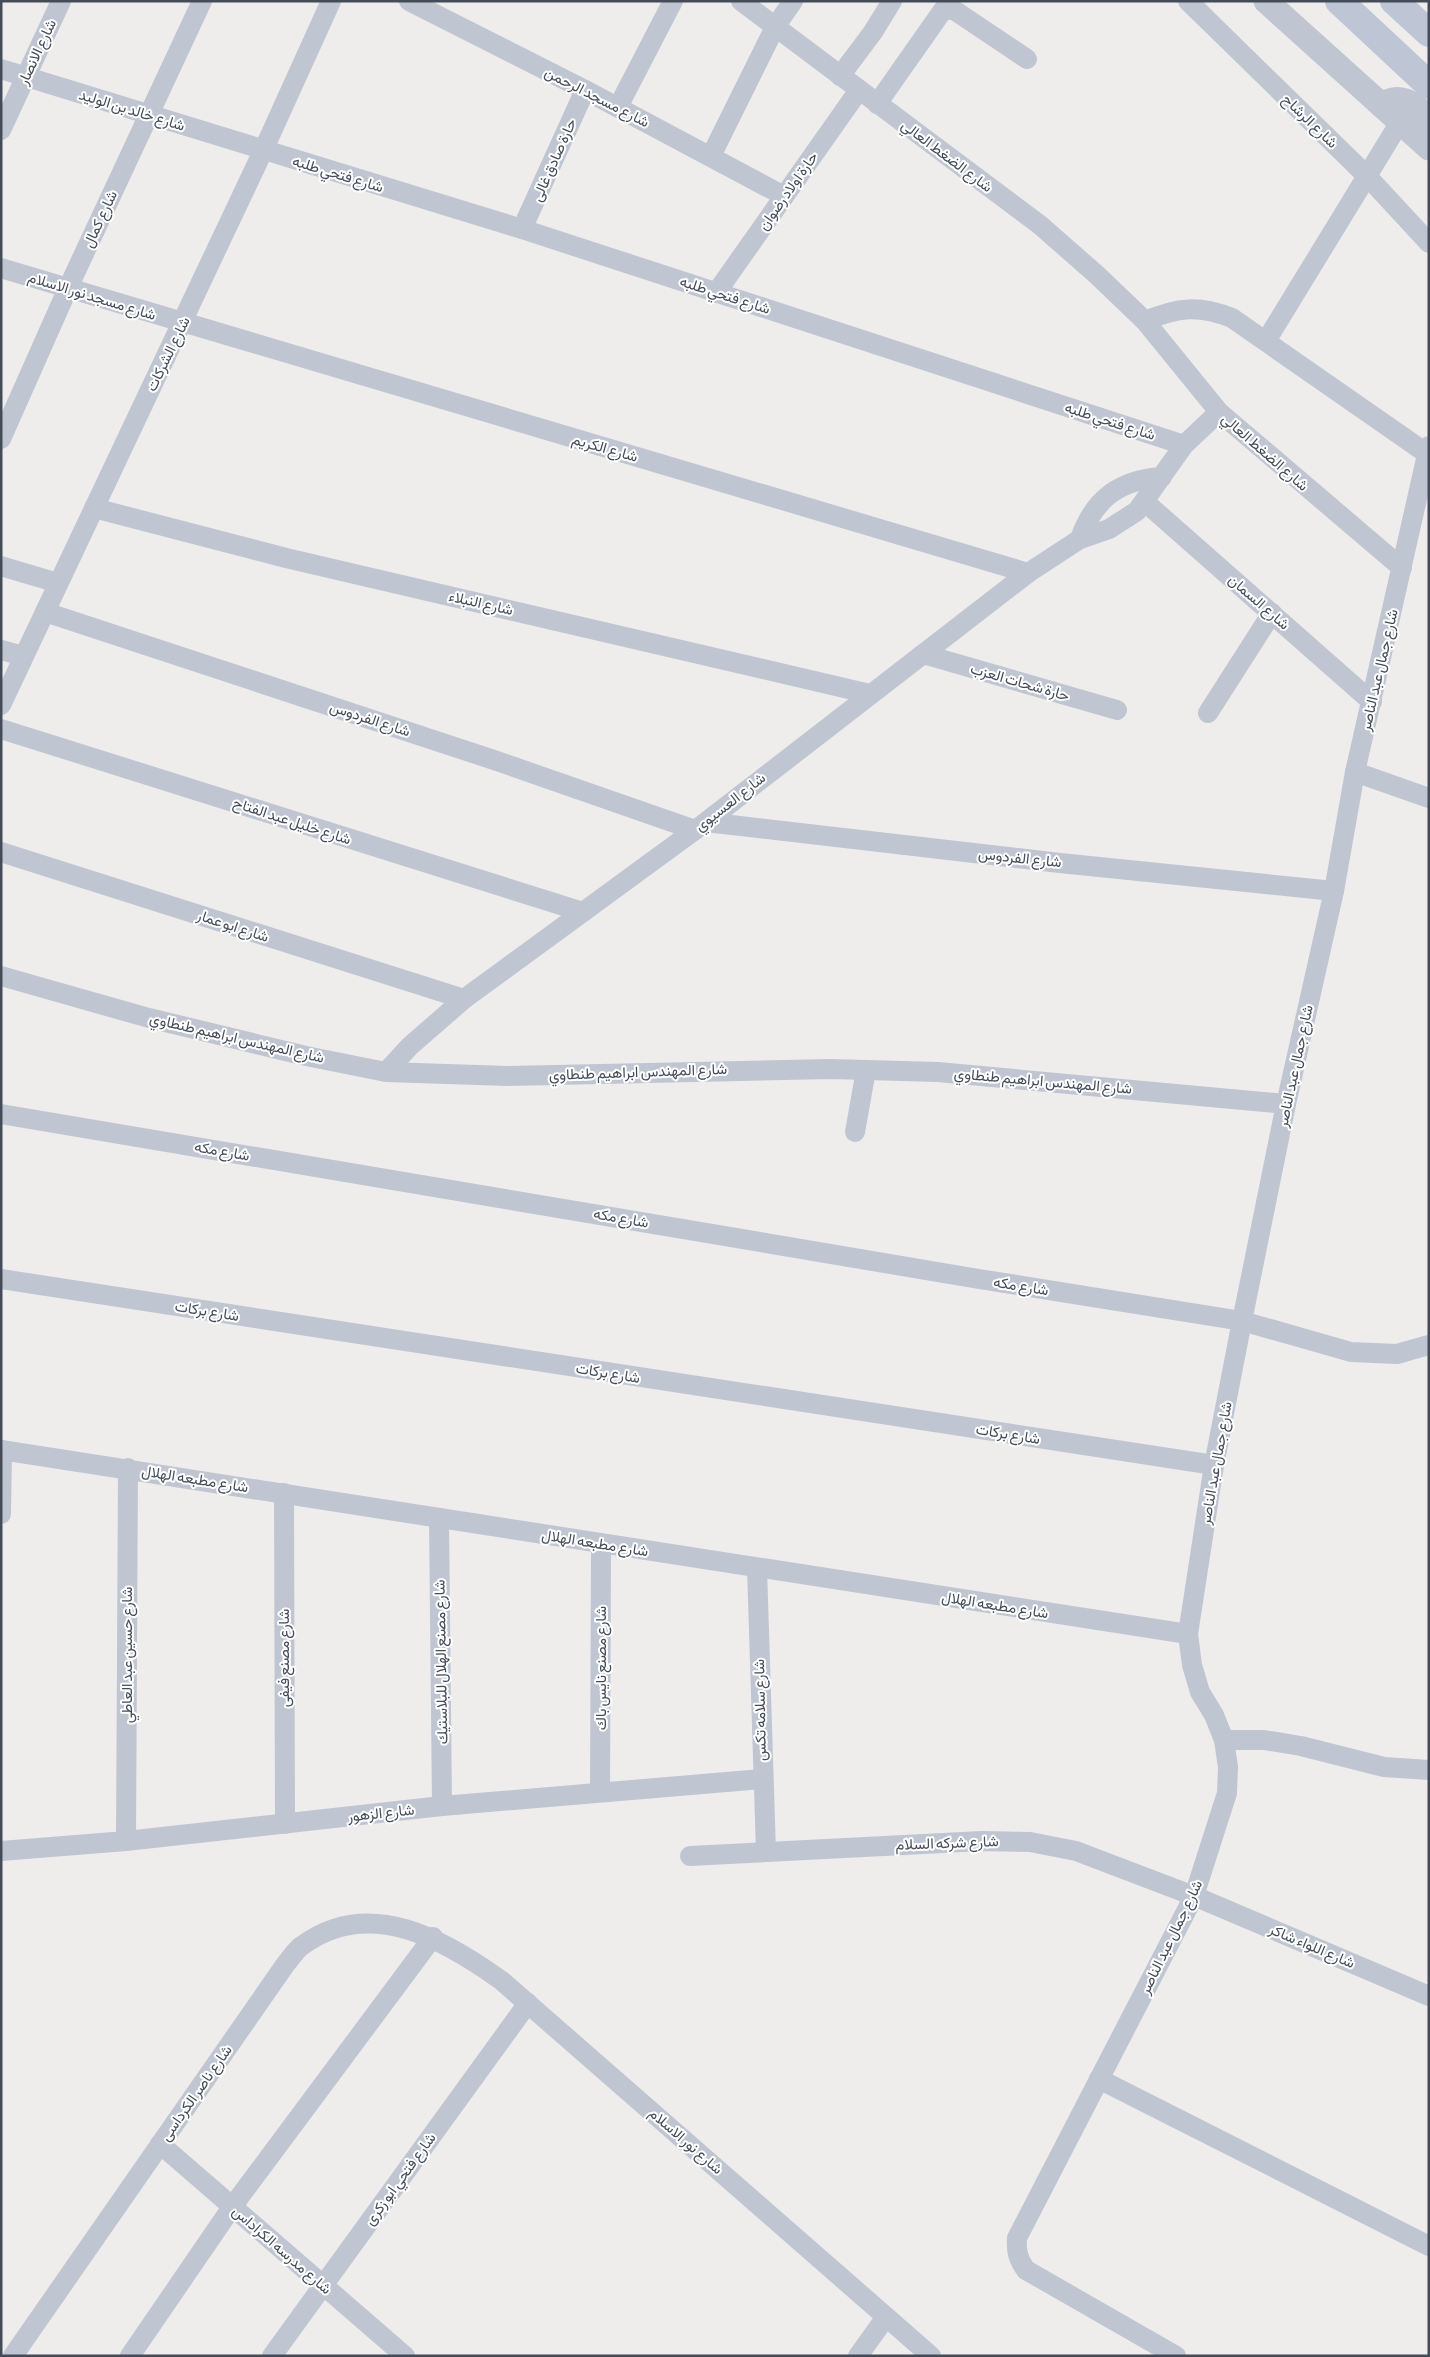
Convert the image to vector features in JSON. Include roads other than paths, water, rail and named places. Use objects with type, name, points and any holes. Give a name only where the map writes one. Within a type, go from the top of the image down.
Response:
[{"type":"main road","points":[[1339,1],[1429,85]]},
{"type":"main road","points":[[1394,1],[1429,33]]},
{"type":"street","name":"شارع الانصار","points":[[1,130],[61,1]]},
{"type":"street","name":"شارع كمال","points":[[1,439],[68,288],[202,1]]},
{"type":"street","name":"شارع الشركات","points":[[1,705],[263,151],[331,1]]},
{"type":"street","name":"شارع مسجد الرحمن","points":[[409,1],[618,107],[784,196]]},
{"type":"street","points":[[618,107],[673,1]]},
{"type":"street","name":"شارع الضغط العالي","points":[[741,1],[1040,225],[1097,275],[1145,321],[1219,412],[1402,568]]},
{"type":"street","points":[[711,156],[775,27],[793,1]]},
{"type":"street","points":[[840,76],[873,32],[892,1]]},
{"type":"street","name":"شارع الرشاح","points":[[1188,1],[1367,176],[1429,242]]},
{"type":"street","points":[[1266,1],[1429,148]]},
{"type":"street","points":[[877,104],[942,10],[954,10],[1027,59]]},
{"type":"street","name":"شارع خالد بن الوليد","points":[[1,69],[263,151]]},
{"type":"street","name":"حارة صادق غالى","points":[[522,229],[585,90]]},
{"type":"street","name":"حارة اولاد رضوان","points":[[716,293],[859,90]]},
{"type":"street","points":[[1381,105],[1393,99],[1407,100],[1429,118]]},
{"type":"street","points":[[1266,341],[1400,122]]},
{"type":"street","name":"شارع فتحي طلبه","points":[[263,151],[522,229],[1184,445]]},
{"type":"street","name":"شارع مسجد نور الاسلام","points":[[1,268],[182,323]]},
{"type":"street","points":[[1145,321],[1166,312],[1190,308],[1213,311],[1232,318],[1427,449]]},
{"type":"street","name":"شارع الكريم","points":[[182,323],[1028,573]]},
{"type":"street","name":"شارع العسيوي","points":[[386,1072],[424,1034],[464,999],[700,826],[1028,573],[1080,538],[1109,529],[1124,521],[1145,502],[1184,445],[1219,412]]},
{"type":"street","name":"شارع جمال عبد الناصر","points":[[1176,2356],[1034,2276],[1026,2270],[1019,2260],[1016,2250],[1017,2238],[1194,1896],[1227,1793],[1228,1767],[1224,1740],[1214,1715],[1200,1692],[1192,1665],[1188,1634],[1214,1465],[1242,1321],[1286,1104],[1334,890],[1355,772],[1402,568],[1423,504],[1427,449]]},
{"type":"street","points":[[1080,538],[1086,520],[1097,505],[1111,493],[1127,484],[1144,478],[1162,477]]},
{"type":"street","name":"شارع السمان","points":[[1145,502],[1372,702]]},
{"type":"street","name":"شارع النبلاء","points":[[94,508],[286,558],[870,694]]},
{"type":"street","points":[[1,566],[58,583]]},
{"type":"street","name":"شارع الفردوس","points":[[44,612],[700,826],[1334,890]]},
{"type":"street","points":[[1208,713],[1272,614]]},
{"type":"street","points":[[1,650],[23,656]]},
{"type":"street","name":"حارة شحات العزب","points":[[923,654],[1118,710]]},
{"type":"street","name":"شارع خليل عبد الفتاح","points":[[1,729],[583,912]]},
{"type":"street","points":[[1355,772],[1429,798]]},
{"type":"street","name":"شارع ابو عمار","points":[[1,852],[464,999]]},
{"type":"street","name":"شارع المهندس ابراهيم طنطاوي","points":[[1,976],[149,1018],[306,1056],[386,1072],[508,1076],[717,1070],[938,1072],[1286,1104]]},
{"type":"street","points":[[855,1132],[866,1070]]},
{"type":"street","name":"شارع مكه","points":[[1,1114],[969,1277],[1242,1321],[1351,1352],[1397,1354],[1429,1345]]},
{"type":"street","name":"شارع بركات","points":[[1,1279],[1214,1465]]},
{"type":"street","points":[[1,1514],[2,1450]]},
{"type":"street","name":"شارع مطبعه الهلال","points":[[2,1450],[128,1468],[601,1544],[1188,1634]]},
{"type":"street","name":"شارع حسين عبد العاطي","points":[[126,1841],[128,1468]]},
{"type":"street","name":"شارع مصنع فيفى","points":[[284,1493],[285,1824]]},
{"type":"street","name":"شارع مصنع الهلال للبلاستيك","points":[[439,1518],[442,1806]]},
{"type":"street","name":"شارع مصنع نايس باك","points":[[600,1792],[601,1544]]},
{"type":"street","name":"شارع سلامه تكس","points":[[757,1568],[762,1779],[766,1852]]},
{"type":"street","points":[[1224,1740],[1264,1740],[1301,1746],[1384,1767],[1429,1770]]},
{"type":"street","name":"شارع الزهور","points":[[1,1851],[126,1841],[442,1806],[762,1779]]},
{"type":"street","name":"شارع شركه السلام","points":[[690,1856],[982,1841],[1030,1842],[1076,1851],[1194,1896]]},
{"type":"street","name":"شارع اللواء شاكر","points":[[1194,1896],[1429,1996]]},
{"type":"street","name":"شارع ناصر الكرداسى","points":[[13,2356],[285,1965],[302,1945],[329,1931],[359,1924],[390,1924],[433,1937]]},
{"type":"street","points":[[130,2356],[232,2207],[433,1937]]},
{"type":"street","name":"شارع نور الاسلام","points":[[433,1937],[476,1962],[528,2003],[931,2356]]},
{"type":"street","name":"شارع فتحي ابو زكرى","points":[[272,2356],[528,2003]]},
{"type":"street","points":[[1099,2079],[1429,2246]]},
{"type":"street","name":"شارع مدرسه الكراداس","points":[[160,2144],[405,2356]]},
{"type":"street","points":[[858,2356],[886,2317]]}]
